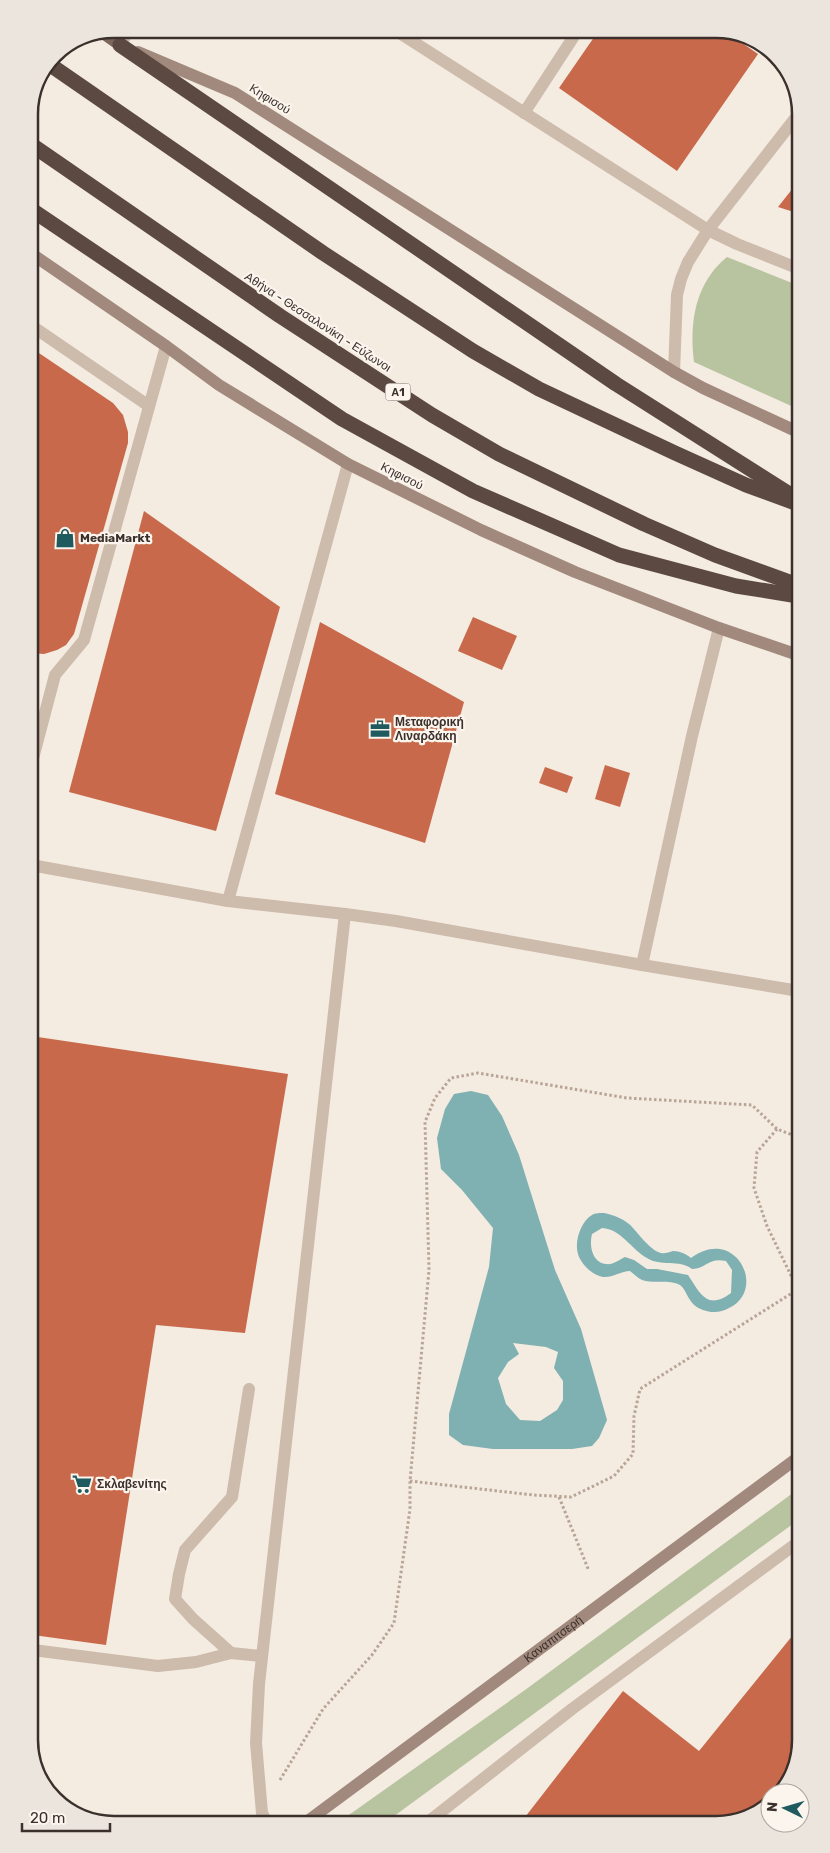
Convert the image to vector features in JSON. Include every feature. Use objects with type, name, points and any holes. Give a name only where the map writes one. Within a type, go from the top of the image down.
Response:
[{"type":"highway","points":[[123,40],[616,384],[792,495]]},
{"type":"highway","points":[[53,67],[323,253],[473,351],[539,389],[746,485],[792,502]]},
{"type":"highway","name":"Αθήνα - Θεσσαλονίκη - Εύζωνοι","points":[[38,149],[288,321],[432,415],[498,454],[644,524],[715,555],[792,583]]},
{"type":"highway","points":[[38,214],[342,419],[473,491],[619,555],[736,586],[792,595]]},
{"type":"street","points":[[407,38],[708,230],[792,266]]},
{"type":"street","points":[[524,113],[573,38]]},
{"type":"street","name":"Κηφισού","points":[[123,40],[236,93],[674,372],[703,388],[792,429]]},
{"type":"street","points":[[674,372],[675,310],[681,279],[688,262],[708,230],[792,122]]},
{"type":"street","name":"Κηφισού","points":[[38,258],[166,346],[219,386],[348,464],[481,530],[575,572],[719,628],[792,652]]},
{"type":"street","points":[[38,329],[150,406]]},
{"type":"street","points":[[38,739],[55,675],[84,640],[166,346]]},
{"type":"street","points":[[228,901],[348,464]]},
{"type":"street","points":[[642,965],[692,736],[719,628]]},
{"type":"street","points":[[38,866],[228,901],[345,914],[426,926],[792,990]]},
{"type":"street","points":[[263,1815],[256,1743],[259,1684],[345,914]]},
{"type":"street","points":[[231,1653],[175,1599],[184,1550],[232,1497],[249,1389]]},
{"type":"street","name":"Καναπιτσερή","points":[[315,1815],[792,1462]]},
{"type":"street","points":[[436,1816],[572,1709],[792,1547]]},
{"type":"street","points":[[38,1651],[158,1666],[196,1662],[231,1653],[262,1656]]},
{"type":"path","points":[[280,1781],[323,1708],[372,1654],[394,1623],[410,1509],[410,1481],[429,1270],[425,1122],[435,1098],[451,1078],[478,1073],[627,1098],[752,1105],[777,1129],[792,1135]]},
{"type":"path","points":[[777,1129],[757,1152],[754,1188],[767,1226],[792,1275]]},
{"type":"path","points":[[410,1481],[570,1497],[614,1476],[632,1454],[634,1416],[640,1389],[792,1293]]},
{"type":"path","points":[[559,1497],[589,1571]]},
{"type":"green space","points":[[727,257],[792,283],[792,406],[694,362],[693,333],[697,305],[701,291],[716,267]]},
{"type":"green space","points":[[792,1494],[792,1525],[395,1815],[348,1815],[525,1690]]},
{"type":"water","points":[[471,1091],[488,1095],[502,1116],[519,1155],[555,1270],[581,1329],[607,1420],[599,1438],[592,1446],[572,1449],[493,1449],[463,1445],[449,1435],[449,1414],[489,1267],[493,1228],[462,1190],[441,1169],[437,1138],[445,1109],[454,1094]],"holes":[[[513,1343],[546,1347],[558,1352],[554,1368],[563,1381],[563,1400],[557,1410],[540,1421],[520,1420],[506,1404],[498,1378],[508,1362],[519,1354]]]},
{"type":"water","points":[[603,1213],[620,1218],[626,1222],[648,1245],[661,1253],[673,1251],[685,1254],[691,1258],[707,1250],[721,1249],[733,1254],[741,1264],[746,1275],[746,1288],[740,1299],[726,1310],[709,1312],[694,1304],[683,1288],[676,1283],[642,1280],[630,1271],[606,1277],[595,1274],[582,1262],[578,1254],[577,1244],[579,1232],[588,1218],[593,1214]],"holes":[[[602,1228],[609,1229],[652,1261],[681,1264],[692,1269],[716,1260],[726,1261],[732,1270],[731,1293],[723,1298],[710,1300],[705,1298],[688,1275],[647,1269],[634,1260],[625,1257],[611,1264],[601,1263],[597,1260],[591,1248],[592,1234]]]},
{"type":"building","points":[[593,38],[722,38],[739,41],[758,54],[677,171],[559,88]]},
{"type":"building","points":[[792,189],[792,211],[778,207]]},
{"type":"building","name":"MediaMarkt","points":[[38,352],[113,403],[123,415],[128,432],[128,443],[74,634],[66,645],[44,654],[38,654]]},
{"type":"building","points":[[144,511],[280,607],[216,831],[69,792]]},
{"type":"building","points":[[473,617],[517,636],[502,670],[458,651]]},
{"type":"building","points":[[320,622],[464,702],[425,843],[275,794]]},
{"type":"building","points":[[605,765],[630,773],[620,807],[595,799]]},
{"type":"building","points":[[545,767],[573,777],[567,793],[539,783]]},
{"type":"building","name":"Σκλαβενίτης","points":[[38,1037],[288,1074],[245,1333],[156,1325],[106,1645],[38,1636]]},
{"type":"building","points":[[792,1636],[792,1750],[785,1773],[779,1783],[760,1783],[760,1802],[732,1814],[717,1816],[526,1816],[623,1691],[699,1751]]},
{"type":"place","name":"MediaMarkt","points":[[65,538]]},
{"type":"place","name":"Μεταφορική Λιναρδάκη","points":[[380,729]]},
{"type":"place","name":"Σκλαβενίτης","points":[[82,1484]]}]
